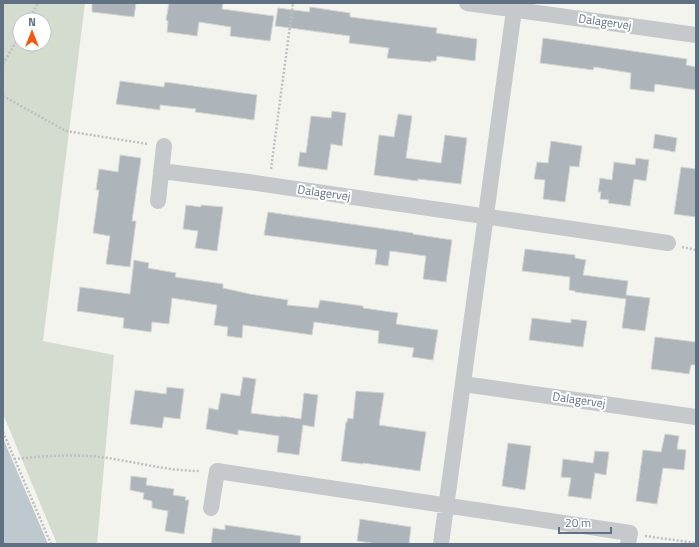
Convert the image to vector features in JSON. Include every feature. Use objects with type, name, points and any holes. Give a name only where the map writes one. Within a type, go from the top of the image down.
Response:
[{"type":"street","name":"Dalagervej","points":[[467,3],[696,35]]},
{"type":"street","points":[[441,544],[514,10]]},
{"type":"street","points":[[158,201],[164,146]]},
{"type":"street","name":"Dalagervej","points":[[161,171],[269,185],[668,243]]},
{"type":"street","name":"Dalagervej","points":[[463,384],[696,417]]},
{"type":"street","points":[[211,508],[217,471],[446,506],[629,539]]},
{"type":"path","points":[[33,12],[38,3]]},
{"type":"path","points":[[269,185],[293,3]]},
{"type":"path","points":[[3,64],[12,49]]},
{"type":"path","points":[[3,96],[66,131],[164,146]]},
{"type":"path","points":[[3,432],[51,544]]},
{"type":"path","points":[[14,459],[56,455],[100,457],[183,471],[217,471]]},
{"type":"path","points":[[629,539],[696,543]]},
{"type":"shaded area","points":[[3,3],[85,3],[43,341],[114,355],[97,544],[57,544],[3,414]]},
{"type":"shaded area","points":[[3,438],[48,544],[3,544]]},
{"type":"building","points":[[92,3],[136,3],[134,17],[92,12]]},
{"type":"building","points":[[169,3],[223,3],[222,9],[274,16],[270,41],[230,36],[231,27],[199,22],[197,36],[167,32],[168,21],[166,20]]},
{"type":"building","points":[[310,7],[350,13],[350,17],[437,28],[436,33],[477,39],[475,61],[437,56],[436,61],[431,62],[387,58],[389,48],[349,43],[350,36],[275,26],[278,8],[309,12]]},
{"type":"building","points":[[543,38],[687,59],[686,65],[696,67],[696,90],[655,84],[654,92],[630,89],[631,73],[594,67],[593,70],[540,63]]},
{"type":"building","points":[[120,81],[164,87],[165,82],[257,95],[254,120],[195,112],[196,109],[160,105],[160,110],[116,104]]},
{"type":"building","points":[[332,111],[346,113],[342,146],[331,144],[327,170],[298,166],[300,152],[306,153],[311,116],[331,118]]},
{"type":"building","points":[[398,114],[412,116],[406,158],[441,163],[445,135],[467,138],[461,184],[418,179],[418,181],[374,175],[379,135],[394,137]]},
{"type":"building","points":[[655,134],[677,138],[675,152],[653,148]]},
{"type":"building","points":[[551,141],[582,146],[579,167],[570,166],[565,202],[543,199],[545,180],[534,179],[537,162],[548,163]]},
{"type":"building","points":[[120,155],[141,158],[132,221],[136,221],[130,267],[106,264],[110,236],[93,233],[99,190],[96,190],[99,169],[118,172]]},
{"type":"building","points":[[636,158],[649,160],[646,181],[634,179],[630,206],[608,203],[609,200],[600,199],[601,192],[598,192],[600,178],[612,180],[614,162],[635,165]]},
{"type":"building","points":[[681,167],[696,169],[696,217],[674,214]]},
{"type":"building","points":[[186,205],[223,207],[217,251],[195,248],[198,231],[183,229]]},
{"type":"building","points":[[268,212],[452,240],[446,282],[423,279],[426,256],[390,251],[388,266],[375,264],[377,250],[264,235]]},
{"type":"building","points":[[525,249],[575,255],[575,258],[586,260],[583,275],[628,281],[626,295],[650,298],[645,331],[622,328],[626,299],[569,290],[570,277],[522,271]]},
{"type":"building","points":[[134,260],[149,263],[148,268],[176,273],[175,277],[223,284],[223,288],[288,300],[287,305],[318,308],[320,300],[398,313],[396,324],[438,330],[433,360],[412,357],[414,348],[378,343],[379,331],[314,322],[312,335],[243,325],[242,338],[227,336],[228,327],[214,325],[217,305],[172,298],[169,324],[152,322],[151,332],[123,328],[124,318],[77,311],[80,287],[130,294]]},
{"type":"building","points":[[532,318],[571,323],[571,319],[587,321],[583,347],[529,340]]},
{"type":"building","points":[[655,337],[696,342],[696,365],[691,365],[689,374],[651,369]]},
{"type":"building","points":[[243,377],[256,379],[251,413],[301,419],[304,393],[318,395],[314,427],[303,425],[299,455],[277,452],[279,436],[238,430],[238,435],[206,429],[209,408],[218,410],[221,393],[240,396]]},
{"type":"building","points":[[167,387],[184,389],[180,419],[164,417],[162,428],[130,424],[135,390],[166,394]]},
{"type":"building","points":[[356,391],[384,393],[379,425],[426,432],[420,471],[341,461],[346,422],[348,418],[353,419]]},
{"type":"building","points":[[665,434],[679,436],[677,449],[686,450],[684,470],[663,468],[657,504],[636,501],[643,450],[661,452]]},
{"type":"building","points":[[508,443],[531,446],[525,490],[502,486]]},
{"type":"building","points":[[595,451],[609,452],[606,475],[595,473],[591,499],[568,496],[571,478],[561,477],[563,459],[593,463]]},
{"type":"building","points":[[131,476],[147,478],[146,485],[174,489],[173,495],[186,497],[185,500],[189,500],[184,534],[165,531],[168,511],[152,508],[152,501],[143,499],[144,493],[130,490]]},
{"type":"building","points":[[360,519],[411,527],[409,544],[372,544],[357,541]]},
{"type":"building","points":[[225,525],[301,536],[300,544],[211,544],[213,528],[225,530]]}]
